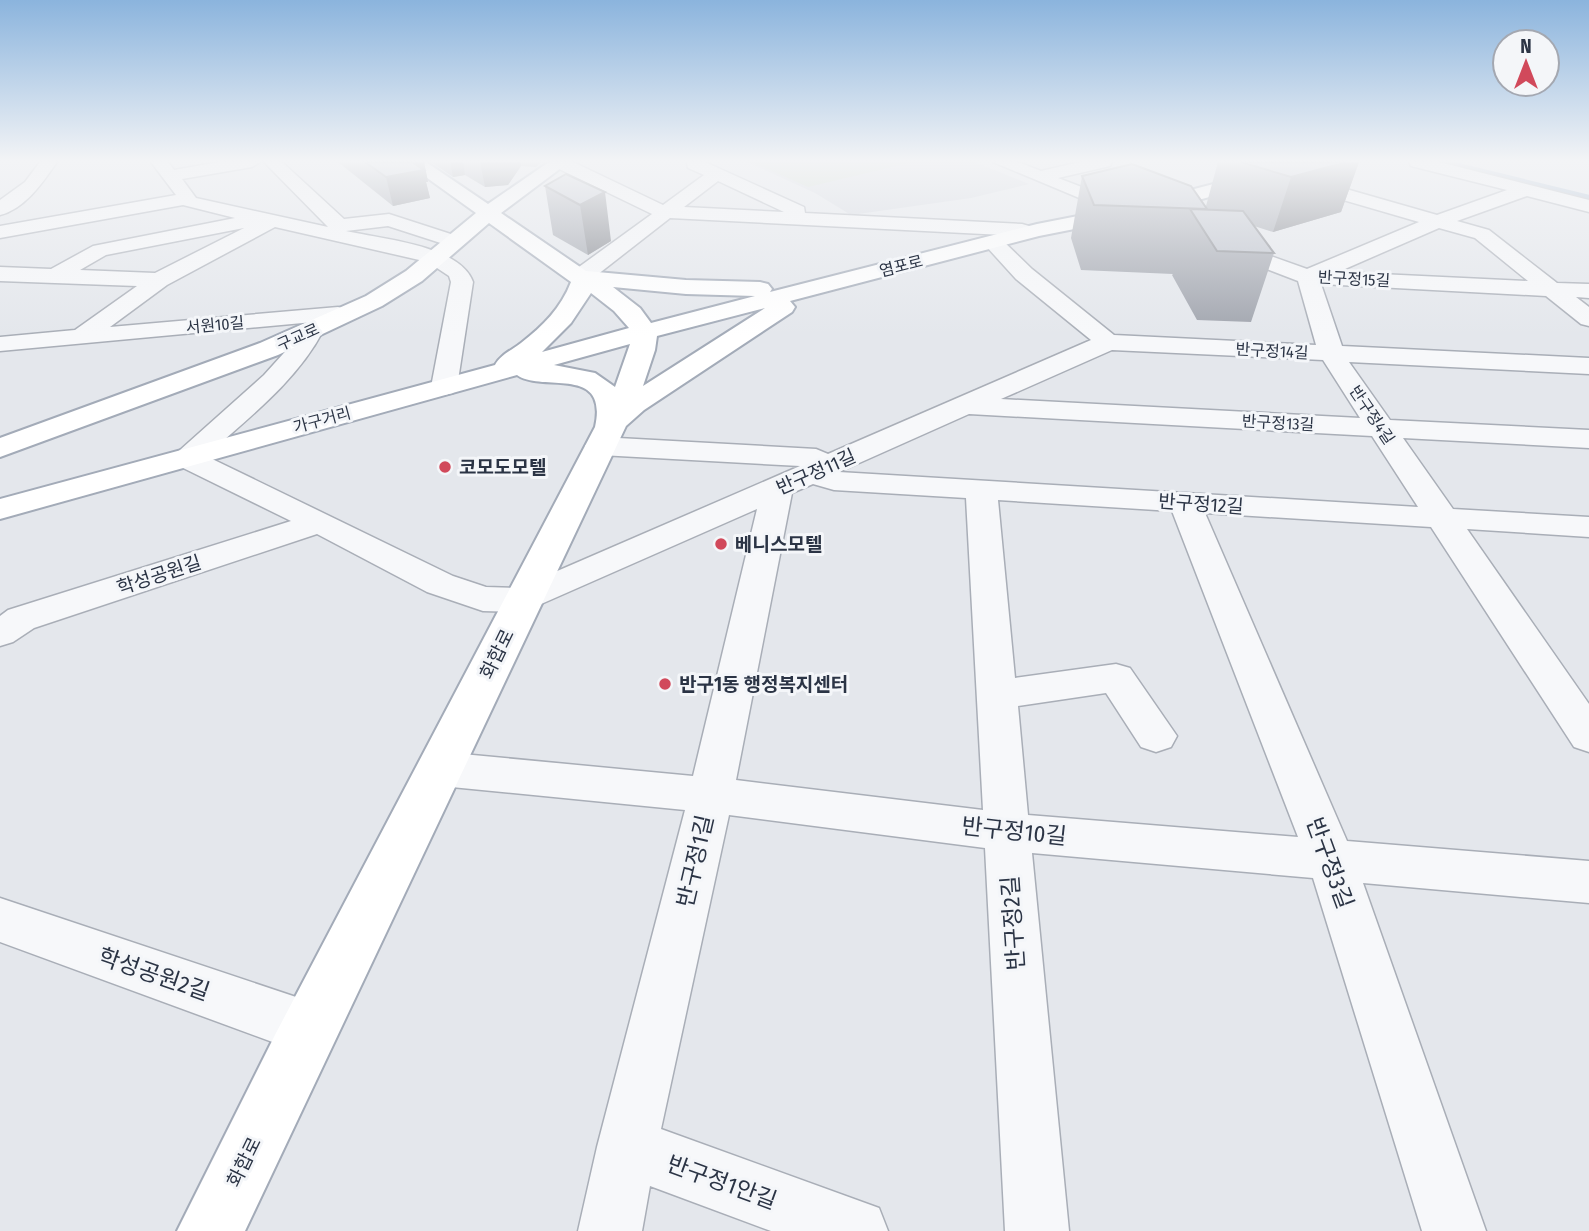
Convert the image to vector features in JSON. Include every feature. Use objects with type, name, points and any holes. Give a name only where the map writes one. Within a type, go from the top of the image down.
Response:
[{"type":"main road","name":"구교로","points":[[0,448],[212,372],[350,313],[398,287],[480,219]]},
{"type":"main road","points":[[497,219],[610,295],[633,315],[645,332]]},
{"type":"main road","name":"염포로","points":[[645,332],[1037,230],[1092,219]]},
{"type":"main road","points":[[445,249],[462,258],[486,250],[534,246]]},
{"type":"main road","points":[[580,277],[715,289],[818,287]]},
{"type":"main road","points":[[491,374],[547,332],[577,298],[583,282],[580,277]]},
{"type":"main road","points":[[605,434],[645,396],[818,287]]},
{"type":"main road","name":"가구거리","points":[[0,509],[645,332]]},
{"type":"main road","name":"화합로","points":[[211,1231],[308,1028],[440,769],[605,434],[643,350],[645,332]]},
{"type":"main road","points":[[491,374],[543,372],[589,382],[598,387],[610,402],[605,434]]},
{"type":"street","points":[[0,232],[69,219]]},
{"type":"street","points":[[55,276],[100,250],[267,219]]},
{"type":"street","points":[[80,337],[159,279],[268,219]]},
{"type":"street","points":[[271,219],[317,230],[445,249]]},
{"type":"street","points":[[333,219],[340,226]]},
{"type":"street","points":[[580,277],[655,219]]},
{"type":"street","points":[[806,219],[1037,230]]},
{"type":"street","points":[[1150,219],[1168,226]]},
{"type":"street","points":[[1432,219],[1482,234],[1589,318]]},
{"type":"street","points":[[1308,277],[1442,219]]},
{"type":"street","points":[[317,230],[389,220],[445,249],[462,282],[444,387]]},
{"type":"street","name":"반구정15길","points":[[1206,240],[1308,277],[1589,291]]},
{"type":"street","points":[[993,242],[1024,274],[1108,342]]},
{"type":"street","points":[[0,274],[159,279]]},
{"type":"street","name":"반구정4길","points":[[1308,277],[1332,355],[1589,736]]},
{"type":"street","name":"서원10길","points":[[0,344],[350,313]]},
{"type":"street","points":[[311,331],[305,346],[290,363],[186,458],[320,522],[440,584],[483,599],[523,600]]},
{"type":"street","name":"반구정14길","points":[[1108,342],[1589,366]]},
{"type":"street","name":"반구정11길","points":[[523,600],[1108,342]]},
{"type":"street","name":"반구정13길","points":[[967,406],[1589,439]]},
{"type":"street","points":[[605,434],[816,458],[814,473]]},
{"type":"street","name":"반구정12길","points":[[814,473],[834,481],[1589,527]]},
{"type":"street","name":"반구정1길","points":[[610,1231],[777,489]]},
{"type":"street","name":"반구정2길","points":[[981,490],[1037,1231]]},
{"type":"street","name":"반구정3길","points":[[1185,503],[1331,860],[1454,1231]]},
{"type":"street","name":"학성공원길","points":[[0,633],[21,619],[320,522]]},
{"type":"street","points":[[996,695],[1116,678],[1156,736]]},
{"type":"street","name":"반구정10길","points":[[440,769],[710,795],[1007,831],[1589,882]]},
{"type":"street","name":"학성공원2길","points":[[0,920],[308,1028]]},
{"type":"street","name":"반구정1안길","points":[[627,1147],[856,1231]]},
{"type":"building","points":[[1197,219],[1249,219],[1274,253],[1217,251]]},
{"type":"place","name":"코모도모텔","points":[[445,467]]},
{"type":"place","name":"베니스모텔","points":[[721,544]]},
{"type":"place","name":"반구1동 행정복지센터","points":[[665,684]]}]
